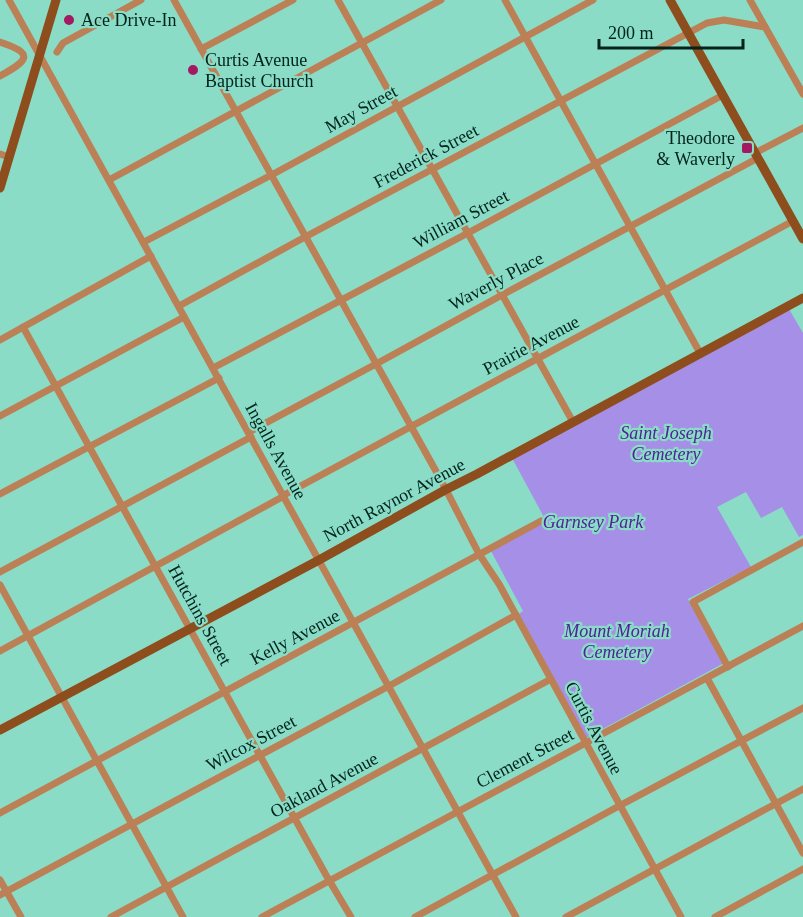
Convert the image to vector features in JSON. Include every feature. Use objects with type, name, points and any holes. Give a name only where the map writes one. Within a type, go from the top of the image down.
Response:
[{"type":"main road","points":[[0,188],[5,155],[56,0]]},
{"type":"main road","points":[[670,0],[797,223],[803,239]]},
{"type":"main road","name":"North Raynor Avenue","points":[[0,730],[803,298]]},
{"type":"street","name":"Ingalls Avenue","points":[[9,0],[516,917]]},
{"type":"street","points":[[57,52],[63,43],[141,0]]},
{"type":"street","points":[[174,0],[445,490]]},
{"type":"street","points":[[201,50],[293,0]]},
{"type":"street","points":[[338,0],[573,422]]},
{"type":"street","points":[[109,180],[441,0]]},
{"type":"street","points":[[505,0],[700,353]]},
{"type":"street","name":"May Street","points":[[144,242],[593,0]]},
{"type":"street","points":[[750,0],[801,86],[803,94]]},
{"type":"street","name":"Frederick Street","points":[[179,306],[688,32],[707,23],[724,20],[765,27]]},
{"type":"street","points":[[0,42],[18,49],[24,58],[20,65],[0,76]]},
{"type":"street","name":"William Street","points":[[213,368],[723,95]]},
{"type":"street","name":"Waverly Place","points":[[0,572],[502,295],[630,227],[803,128]]},
{"type":"street","name":"Prairie Avenue","points":[[0,651],[538,358],[797,223]]},
{"type":"street","points":[[0,340],[151,256]]},
{"type":"street","points":[[0,416],[184,317]]},
{"type":"street","name":"Hutchins Street","points":[[23,327],[351,917]]},
{"type":"street","points":[[0,494],[219,378]]},
{"type":"street","name":"Curtis Avenue","points":[[445,490],[681,917]]},
{"type":"street","name":"Kelly Avenue","points":[[0,813],[541,521]]},
{"type":"street","points":[[728,667],[693,602],[803,542]]},
{"type":"street","points":[[0,585],[183,917]]},
{"type":"street","name":"Wilcox Street","points":[[3,894],[516,615]]},
{"type":"street","name":"Clement Street","points":[[262,917],[803,626]]},
{"type":"street","points":[[707,678],[803,853]]},
{"type":"street","name":"Oakland Avenue","points":[[111,917],[551,679]]},
{"type":"street","points":[[415,917],[803,708]]},
{"type":"street","points":[[566,917],[803,789]]},
{"type":"street","points":[[715,917],[803,869]]},
{"type":"street","points":[[0,880],[3,894],[21,917]]},
{"type":"green space","points":[[789,309],[803,333],[803,535],[799,537],[782,507],[761,518],[746,492],[717,507],[751,567],[688,599],[724,663],[586,738],[519,614],[523,611],[491,551],[546,521],[512,458]]},
{"type":"place","name":"Ace Drive-In","points":[[69,20]]},
{"type":"place","name":"Curtis Avenue Baptist Church","points":[[193,70]]},
{"type":"place","name":"Theodore & Waverly","points":[[747,148]]},
{"type":"park label","name":"Saint Joseph Cemetery","points":[[666,443]]},
{"type":"park label","name":"Garnsey Park","points":[[593,522]]},
{"type":"park label","name":"Mount Moriah Cemetery","points":[[617,641]]}]
